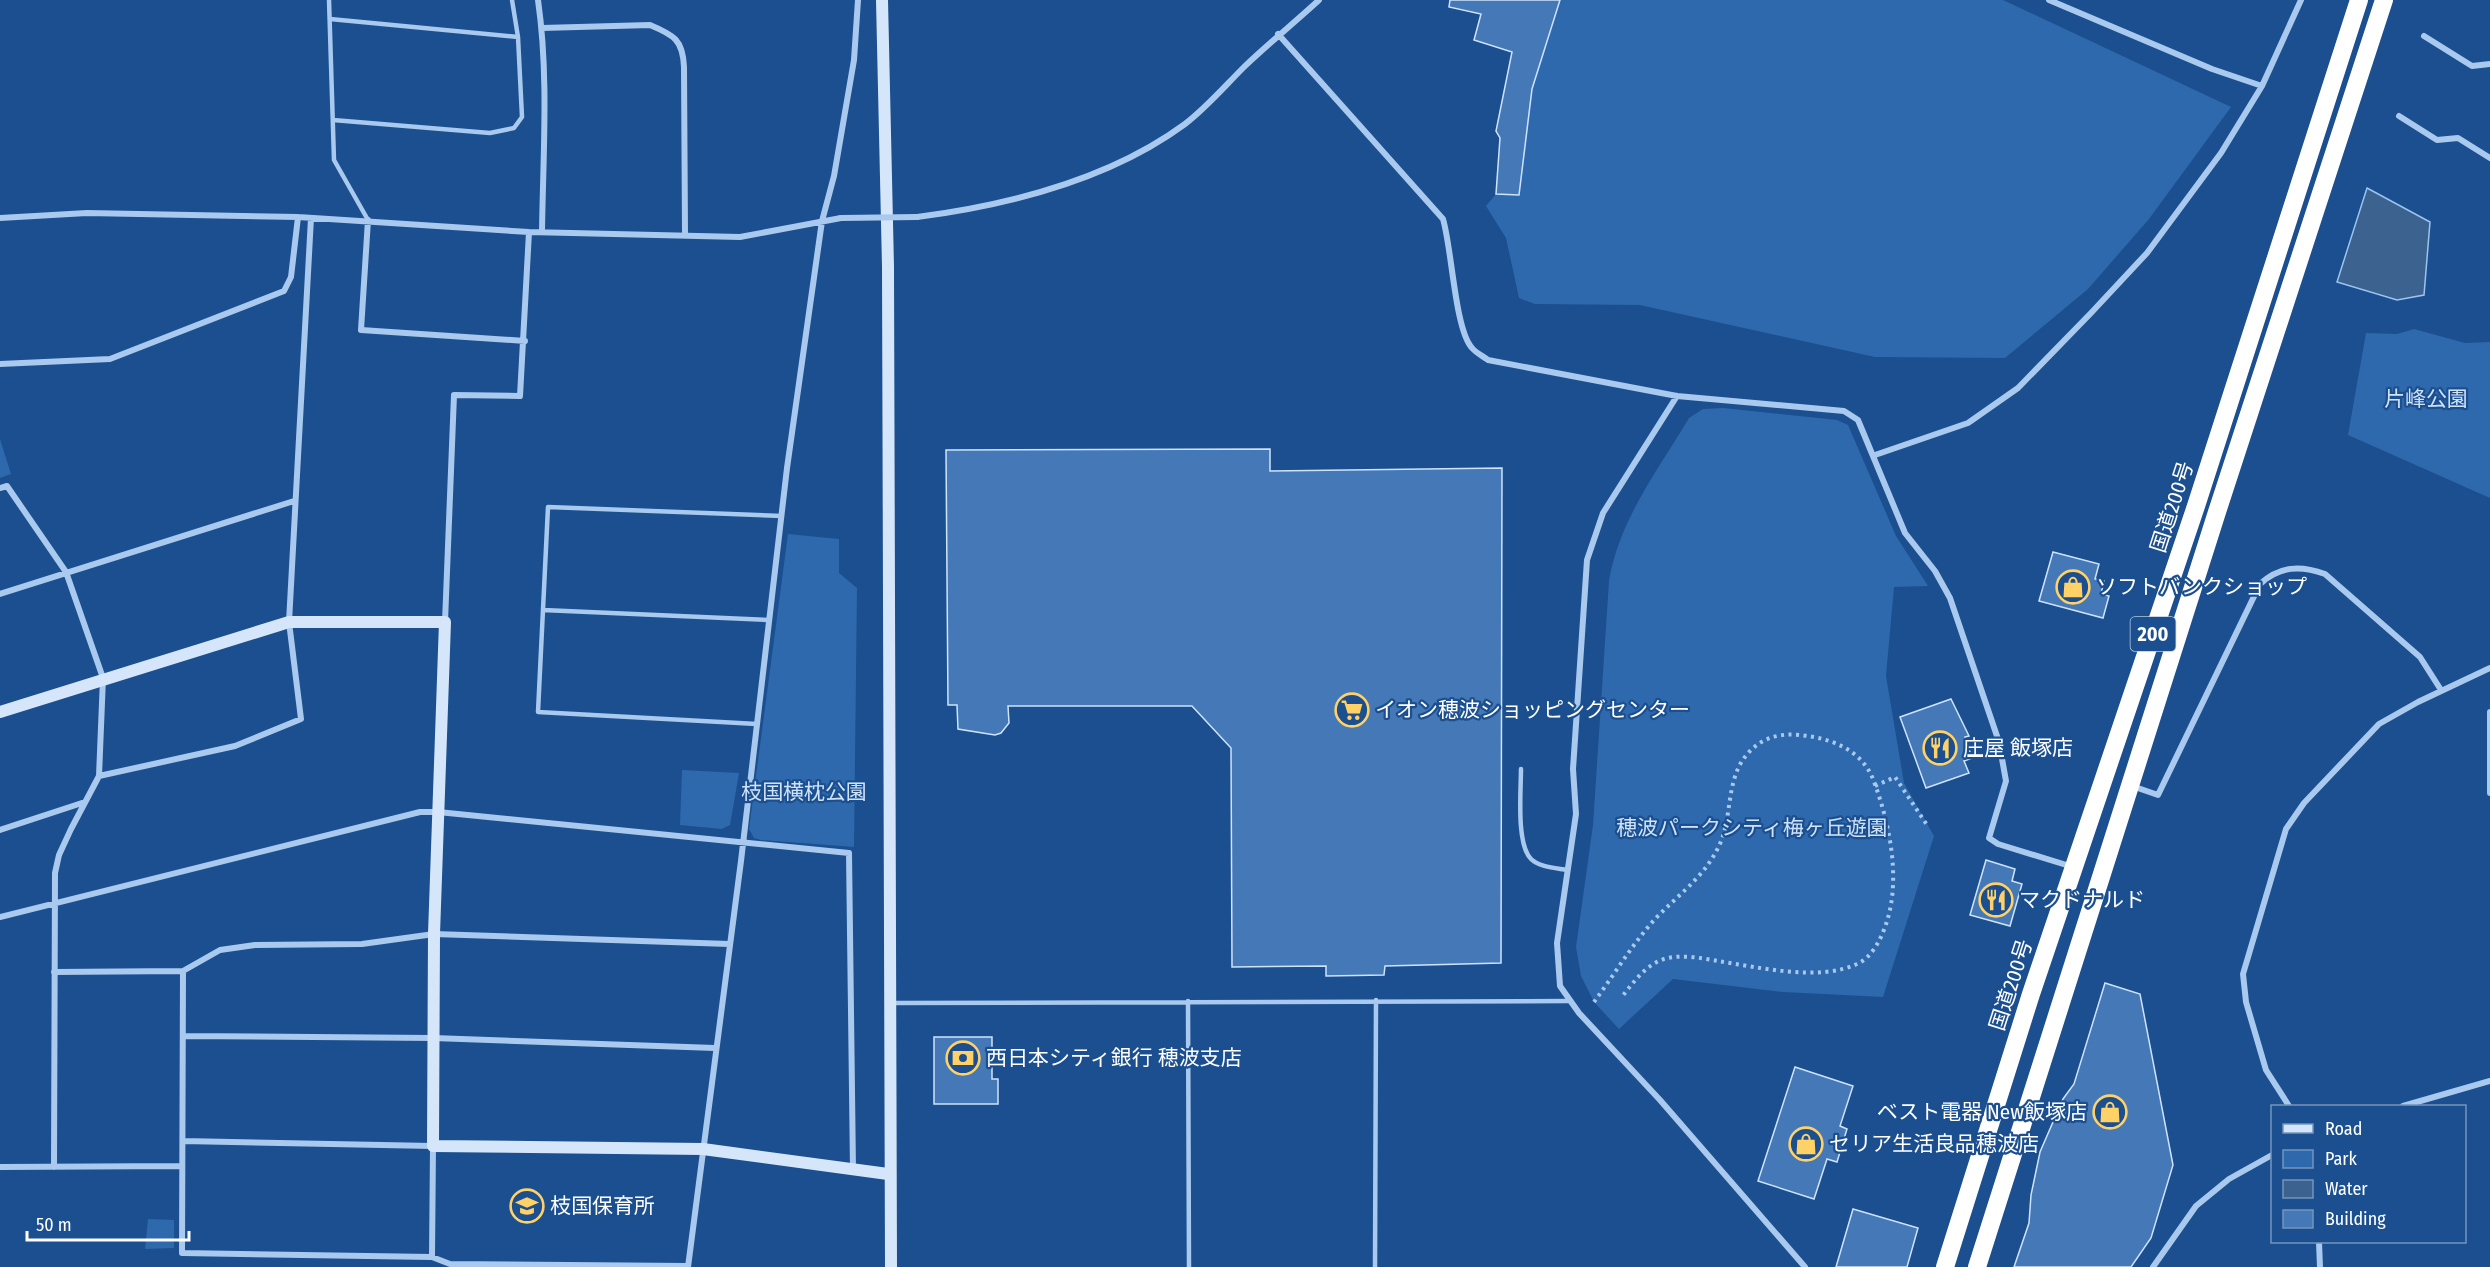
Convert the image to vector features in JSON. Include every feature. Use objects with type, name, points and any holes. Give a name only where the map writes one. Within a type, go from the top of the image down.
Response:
[{"type":"highway","name":"国道200号","points":[[1945,1267],[2074,867],[2196,506],[2359,0]]},
{"type":"highway","name":"国道200号","points":[[1977,1267],[2129,786],[2384,0]]},
{"type":"street","points":[[538,0],[542,28],[543,232]]},
{"type":"street","points":[[183,971],[182,1253],[432,1257],[450,1264],[688,1266],[782,516],[822,221],[834,176],[854,60],[858,0]]},
{"type":"street","points":[[882,0],[888,267],[888,1174],[891,1267]]},
{"type":"street","points":[[0,218],[87,213],[298,217],[529,232],[740,237],[841,218],[917,217],[976,209],[1042,190],[1133,158],[1186,123],[1278,34],[1318,0]]},
{"type":"street","points":[[2049,0],[2212,69],[2262,86]]},
{"type":"street","points":[[1875,455],[1968,423],[2018,388],[2147,253],[2221,153],[2262,86],[2301,0]]},
{"type":"street","points":[[542,28],[650,25],[666,32],[679,42],[683,52],[684,67],[685,236]]},
{"type":"street","points":[[1278,34],[1443,219],[1450,242],[1463,330],[1472,348],[1488,360],[1677,396],[1844,411],[1858,420],[1875,455],[1905,533],[1935,571],[1950,598],[1999,742],[2006,781],[1989,838],[1998,844],[2074,867]]},
{"type":"street","points":[[2424,36],[2472,66],[2490,64]]},
{"type":"street","points":[[2399,116],[2437,140],[2458,138],[2490,158]]},
{"type":"street","points":[[0,363],[110,359],[284,291],[291,277],[298,217]]},
{"type":"street","points":[[99,776],[235,746],[301,719],[289,622],[311,218]]},
{"type":"street","points":[[368,220],[361,330],[525,341]]},
{"type":"street","points":[[432,1257],[434,934],[454,395],[520,396],[525,341],[529,232]]},
{"type":"street","points":[[1677,396],[1603,513],[1587,560],[1573,769],[1576,814],[1557,944],[1560,986],[1805,1267]]},
{"type":"street","points":[[0,488],[7,486],[66,572],[103,678],[99,776],[59,855],[55,873],[54,1167]]},
{"type":"street","points":[[0,594],[294,501]]},
{"type":"street","points":[[2129,786],[2158,795],[2260,584],[2273,572],[2307,568],[2325,574],[2420,657],[2441,690]]},
{"type":"street","points":[[0,712],[103,678],[289,622],[445,622]]},
{"type":"street","points":[[2288,1105],[2266,1070],[2246,1002],[2243,974],[2286,829],[2304,802],[2379,724],[2441,690],[2490,668]]},
{"type":"street","points":[[2490,712],[2490,793]]},
{"type":"street","points":[[0,830],[85,802]]},
{"type":"street","points":[[0,917],[56,901],[420,813],[438,812],[849,853],[853,1170]]},
{"type":"street","points":[[54,972],[183,971],[220,950],[255,945],[362,944],[434,934],[729,944]]},
{"type":"street","points":[[184,1036],[433,1038],[715,1048]]},
{"type":"street","points":[[2410,1105],[2490,1081]]},
{"type":"street","points":[[183,1141],[703,1149],[888,1174]]},
{"type":"street","points":[[2153,1267],[2196,1206],[2229,1179],[2271,1156]]},
{"type":"street","points":[[0,1167],[181,1166]]},
{"type":"street","points":[[2319,1243],[2320,1267]]},
{"type":"lane","points":[[328,0],[334,160],[368,220]]},
{"type":"lane","points":[[333,120],[490,132],[514,128],[522,117],[518,37],[513,0]]},
{"type":"lane","points":[[330,19],[518,37]]},
{"type":"lane","points":[[757,724],[538,712],[548,507],[782,516]]},
{"type":"lane","points":[[543,610],[769,620]]},
{"type":"lane","points":[[1521,769],[1524,846],[1531,859],[1544,866],[1567,870]]},
{"type":"lane","points":[[889,1004],[1376,1000],[1571,1001]]},
{"type":"lane","points":[[1375,1267],[1376,1000]]},
{"type":"lane","points":[[1188,1001],[1189,1267]]},
{"type":"path","points":[[1594,1002],[1654,920],[1704,873],[1725,829],[1733,779],[1742,761],[1751,750],[1770,737],[1786,734],[1820,738],[1845,746],[1861,760],[1875,786],[1886,824],[1893,890],[1884,932],[1873,950],[1857,964],[1824,971],[1789,971],[1692,957],[1666,958],[1652,964],[1621,998]]},
{"type":"path","points":[[1875,786],[1895,777],[1927,825]]},
{"type":"green space","points":[[1560,0],[2003,0],[2231,107],[2149,219],[2088,289],[2005,358],[1875,357],[1640,305],[1535,304],[1519,298],[1506,238],[1486,206],[1496,194],[1519,195],[1532,89]]},
{"type":"green space","name":"片峰公園","points":[[2414,329],[2465,343],[2490,342],[2490,498],[2348,435],[2366,333],[2397,334]]},
{"type":"green space","name":"穂波パークシティ梅ヶ丘遊園","points":[[1723,408],[1837,420],[1848,425],[1896,536],[1928,586],[1894,587],[1886,676],[1904,783],[1934,836],[1883,997],[1783,992],[1673,979],[1619,1029],[1594,1002],[1581,976],[1576,947],[1593,825],[1609,581],[1621,537],[1631,516],[1689,418],[1703,409]]},
{"type":"green space","points":[[0,439],[11,474],[0,478]]},
{"type":"green space","name":"枝国横枕公園","points":[[788,534],[839,539],[839,573],[857,588],[854,847],[761,840],[754,838],[749,829]]},
{"type":"green space","points":[[682,770],[739,773],[730,825],[722,829],[680,825]]},
{"type":"green space","points":[[148,1219],[174,1220],[174,1248],[145,1249]]},
{"type":"water","points":[[2367,188],[2430,222],[2424,295],[2397,300],[2337,282]]},
{"type":"building","points":[[1450,0],[1560,0],[1532,89],[1519,195],[1496,194],[1500,138],[1496,131],[1512,52],[1474,40],[1481,14],[1449,7]]},
{"type":"building","name":"イオン穂波ショッピングセンター","points":[[1270,449],[1270,471],[1502,468],[1501,963],[1385,966],[1384,975],[1326,976],[1326,966],[1232,967],[1231,748],[1192,706],[1008,706],[1009,723],[1001,733],[995,735],[958,729],[957,705],[948,705],[946,450]]},
{"type":"building","name":"ソフトバンクショップ","points":[[2053,552],[2099,564],[2095,579],[2104,581],[2101,594],[2109,596],[2103,618],[2039,601]]},
{"type":"building","name":"庄屋 飯塚店","points":[[1951,699],[1969,736],[1965,737],[1972,758],[1964,761],[1969,773],[1926,788],[1900,717]]},
{"type":"building","name":"マクドナルド","points":[[1986,860],[2015,869],[2012,881],[2022,884],[2010,926],[1970,915]]},
{"type":"building","name":"ベスト電器 New飯塚店","points":[[2105,983],[2140,994],[2173,1165],[2151,1238],[2131,1267],[2014,1267],[2029,1223],[2031,1195],[2040,1152],[2063,1099],[2074,1084]]},
{"type":"building","name":"西日本シティ銀行 穂波支店","points":[[934,1037],[992,1037],[992,1079],[998,1079],[998,1104],[934,1104]]},
{"type":"building","name":"セリア生活良品穂波店","points":[[1795,1067],[1853,1086],[1840,1126],[1847,1129],[1837,1162],[1827,1159],[1814,1199],[1758,1181]]},
{"type":"building","points":[[1853,1209],[1918,1228],[1907,1267],[1836,1267]]},
{"type":"place","name":"ソフトバンクショップ","points":[[2073,587]]},
{"type":"place","name":"イオン穂波ショッピングセンター","points":[[1352,710]]},
{"type":"place","name":"庄屋 飯塚店","points":[[1940,748]]},
{"type":"place","name":"マクドナルド","points":[[1996,900]]},
{"type":"place","name":"西日本シティ銀行 穂波支店","points":[[963,1058]]},
{"type":"place","name":"ベスト電器 New飯塚店","points":[[2110,1112]]},
{"type":"place","name":"セリア生活良品穂波店","points":[[1806,1144]]},
{"type":"place","name":"枝国保育所","points":[[527,1206]]}]
